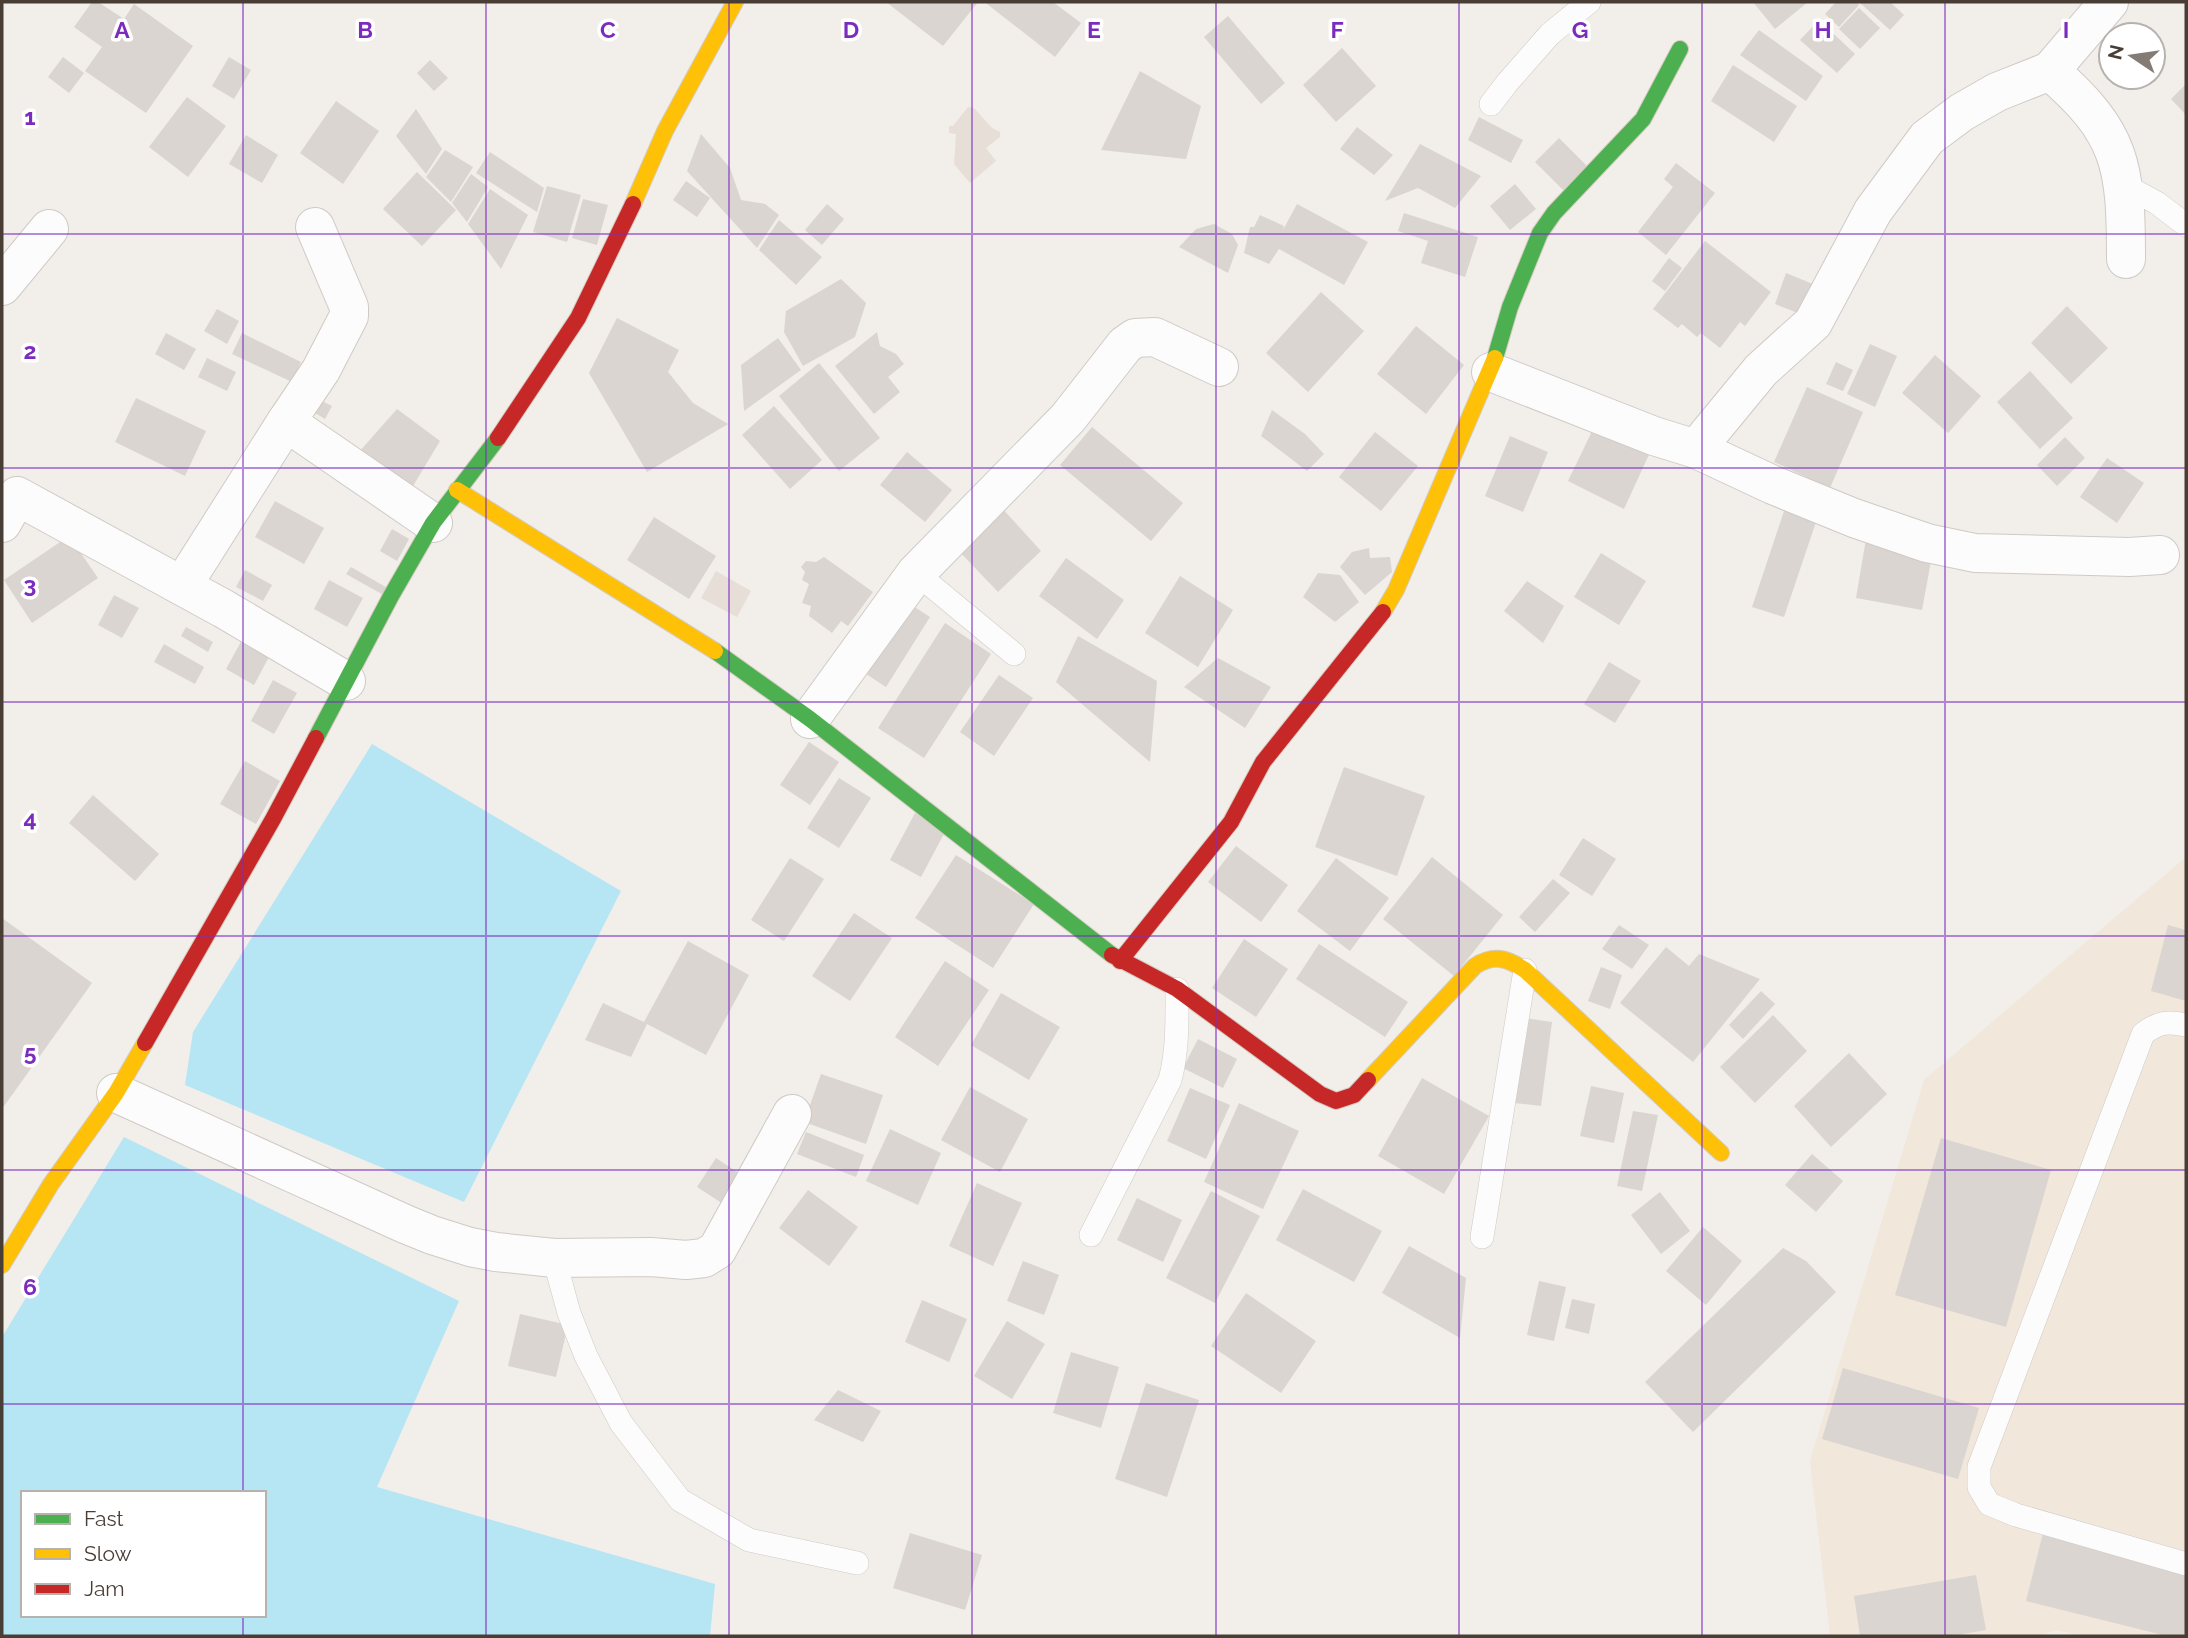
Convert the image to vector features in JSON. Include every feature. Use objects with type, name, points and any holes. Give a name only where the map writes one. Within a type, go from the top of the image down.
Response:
[{"type":"street","points":[[2,1265],[51,1184],[116,1093],[273,819],[391,596],[433,523],[496,441],[578,318],[665,131],[735,2]]},
{"type":"street","points":[[1696,449],[1761,370],[1813,323],[1873,211],[1927,138],[1962,112],[2050,71],[2109,2]]},
{"type":"street","points":[[1120,961],[1231,822],[1263,762],[1381,616],[1396,590],[1470,414],[1492,372],[1510,307],[1540,233],[1554,213],[1643,119],[1680,49]]},
{"type":"street","points":[[2050,71],[2084,102],[2106,131],[2124,185],[2126,259]]},
{"type":"street","points":[[182,586],[321,370],[349,316],[349,307],[314,226]]},
{"type":"street","points":[[2,286],[49,229]]},
{"type":"street","points":[[810,719],[916,573],[1068,418],[1125,345],[1135,338],[1155,337],[1219,367]]},
{"type":"street","points":[[1492,372],[1654,436],[1696,449],[1854,518],[1954,551],[2106,557],[2160,555]]},
{"type":"street","points":[[286,422],[433,523]]},
{"type":"street","points":[[457,490],[715,651],[810,719],[1120,961],[1177,989],[1320,1094],[1336,1101],[1354,1095],[1482,961],[1489,957],[1502,957],[1525,970],[1720,1153]]},
{"type":"street","points":[[7,497],[182,586],[346,681]]},
{"type":"street","points":[[116,1093],[432,1235],[496,1252],[554,1258],[704,1258],[717,1250],[723,1241],[792,1114]]},
{"type":"lane","points":[[1491,104],[1550,34],[1589,2]]},
{"type":"lane","points":[[2124,185],[2157,203],[2186,225]]},
{"type":"lane","points":[[916,573],[1014,654]]},
{"type":"lane","points":[[1482,1237],[1525,970]]},
{"type":"lane","points":[[1091,1235],[1170,1080],[1177,1046],[1177,989]]},
{"type":"lane","points":[[2186,1025],[2171,1022],[2155,1025],[2143,1034],[1979,1466],[1979,1487],[1989,1504],[2016,1515],[2186,1564]]},
{"type":"lane","points":[[554,1258],[569,1314],[586,1356],[621,1423],[680,1500],[749,1540],[857,1563]]},
{"type":"shaded area","points":[[968,107],[974,108],[992,128],[1000,132],[1000,137],[986,148],[996,161],[970,183],[954,164],[956,134],[949,133],[949,126],[953,126]]},
{"type":"shaded area","points":[[716,571],[751,591],[737,617],[701,598]]},
{"type":"shaded area","points":[[2186,857],[2186,1636],[2085,1636],[2056,1630],[2039,1636],[1830,1636],[1810,1461],[1924,1080]]},
{"type":"water","points":[[372,744],[621,891],[464,1202],[185,1085],[193,1032]]},
{"type":"water","points":[[124,1137],[459,1301],[377,1487],[715,1584],[710,1636],[2,1636],[2,1337]]},
{"type":"building","points":[[92,2],[98,2],[124,19],[134,4],[193,46],[146,113],[85,71],[102,47],[74,27]]},
{"type":"building","points":[[886,2],[978,2],[943,46]]},
{"type":"building","points":[[987,2],[1053,2],[1081,23],[1055,57]]},
{"type":"building","points":[[1753,2],[1808,2],[1775,29]]},
{"type":"building","points":[[1836,2],[1855,2],[1859,5],[1839,27],[1825,14]]},
{"type":"building","points":[[1859,2],[1890,2],[1904,15],[1890,30]]},
{"type":"building","points":[[1859,8],[1880,28],[1860,49],[1839,29]]},
{"type":"building","points":[[1228,16],[1285,83],[1261,104],[1204,37]]},
{"type":"building","points":[[1819,20],[1855,54],[1837,73],[1800,40]]},
{"type":"building","points":[[1759,30],[1823,76],[1806,101],[1740,55]]},
{"type":"building","points":[[1342,48],[1376,86],[1336,122],[1303,85]]},
{"type":"building","points":[[63,57],[84,73],[69,93],[48,77]]},
{"type":"building","points":[[229,57],[251,70],[234,99],[212,86]]},
{"type":"building","points":[[430,60],[448,78],[434,91],[417,73]]},
{"type":"building","points":[[1733,65],[1797,106],[1774,142],[1711,101]]},
{"type":"building","points":[[1140,71],[1201,106],[1186,159],[1101,150]]},
{"type":"building","points":[[2186,84],[2186,115],[2171,99]]},
{"type":"building","points":[[187,97],[226,126],[188,177],[149,147]]},
{"type":"building","points":[[336,101],[379,131],[343,184],[300,153]]},
{"type":"building","points":[[416,109],[442,149],[426,174],[396,136]]},
{"type":"building","points":[[1479,117],[1523,140],[1511,163],[1468,140]]},
{"type":"building","points":[[1357,127],[1393,155],[1374,175],[1340,149]]},
{"type":"building","points":[[701,134],[730,168],[741,200],[765,204],[779,215],[757,248],[687,171]]},
{"type":"building","points":[[246,135],[278,155],[262,183],[229,164]]},
{"type":"building","points":[[1559,138],[1591,170],[1567,194],[1535,162]]},
{"type":"building","points":[[1420,144],[1481,176],[1455,208],[1418,188],[1385,201]]},
{"type":"building","points":[[445,150],[473,167],[451,202],[426,177]]},
{"type":"building","points":[[490,152],[544,188],[537,212],[476,173]]},
{"type":"building","points":[[1676,163],[1715,193],[1666,255],[1638,232],[1673,187],[1664,179]]},
{"type":"building","points":[[417,172],[456,210],[422,246],[383,209]]},
{"type":"building","points":[[471,174],[488,187],[467,222],[452,203]]},
{"type":"building","points":[[686,181],[710,198],[697,217],[673,200]]},
{"type":"building","points":[[1515,184],[1536,209],[1510,230],[1490,206]]},
{"type":"building","points":[[547,186],[581,195],[567,242],[533,232]]},
{"type":"building","points":[[490,189],[528,215],[501,269],[468,224]]},
{"type":"building","points":[[583,199],[608,205],[597,245],[572,238]]},
{"type":"building","points":[[827,204],[844,219],[822,245],[805,230]]},
{"type":"building","points":[[1297,204],[1368,242],[1344,285],[1279,249],[1269,264],[1244,253],[1250,227],[1254,227],[1260,215],[1284,226],[1283,230]]},
{"type":"building","points":[[1404,213],[1478,237],[1465,277],[1421,263],[1428,241],[1398,231]]},
{"type":"building","points":[[779,220],[822,257],[796,285],[759,250]]},
{"type":"building","points":[[1214,224],[1232,234],[1238,245],[1228,273],[1179,247],[1196,229]]},
{"type":"building","points":[[1705,241],[1771,292],[1745,326],[1740,322],[1720,348],[1701,333],[1697,337],[1682,324],[1678,328],[1653,309]]},
{"type":"building","points":[[1669,258],[1682,268],[1665,291],[1652,281]]},
{"type":"building","points":[[1786,273],[1820,287],[1808,317],[1775,304]]},
{"type":"building","points":[[841,279],[866,303],[855,337],[803,366],[784,332],[786,311]]},
{"type":"building","points":[[1321,292],[1364,331],[1308,392],[1266,353]]},
{"type":"building","points":[[2067,306],[2108,348],[2071,384],[2031,343]]},
{"type":"building","points":[[217,309],[239,321],[227,344],[204,331]]},
{"type":"building","points":[[617,318],[679,350],[668,372],[693,403],[728,424],[647,472],[589,373]]},
{"type":"building","points":[[1416,326],[1464,365],[1426,414],[1377,374]]},
{"type":"building","points":[[877,332],[880,346],[896,354],[904,364],[888,377],[900,392],[874,414],[835,366]]},
{"type":"building","points":[[166,333],[196,349],[184,370],[155,354]]},
{"type":"building","points":[[242,333],[301,362],[292,382],[232,354]]},
{"type":"building","points":[[778,338],[801,370],[744,411],[741,365]]},
{"type":"building","points":[[1870,344],[1897,356],[1875,407],[1847,394]]},
{"type":"building","points":[[1935,355],[1981,396],[1948,433],[1902,393]]},
{"type":"building","points":[[207,358],[236,372],[227,391],[198,377]]},
{"type":"building","points":[[1836,362],[1853,370],[1843,391],[1826,384]]},
{"type":"building","points":[[819,363],[880,438],[839,471],[779,396]]},
{"type":"building","points":[[2030,371],[2073,418],[2040,449],[1997,402]]},
{"type":"building","points":[[1807,387],[1863,412],[1830,488],[1774,462]]},
{"type":"building","points":[[136,398],[206,431],[185,476],[115,442]]},
{"type":"building","points":[[322,401],[332,406],[325,419],[315,413]]},
{"type":"building","points":[[774,406],[822,460],[790,489],[742,435]]},
{"type":"building","points":[[397,409],[440,441],[413,486],[359,452]]},
{"type":"building","points":[[1272,410],[1305,434],[1324,454],[1307,471],[1261,436]]},
{"type":"building","points":[[1597,421],[1652,448],[1624,509],[1568,481]]},
{"type":"building","points":[[1092,427],[1183,503],[1151,541],[1060,465]]},
{"type":"building","points":[[1375,432],[1418,466],[1381,511],[1339,477]]},
{"type":"building","points":[[1510,436],[1548,452],[1523,512],[1485,496]]},
{"type":"building","points":[[2065,437],[2085,458],[2057,486],[2037,465]]},
{"type":"building","points":[[907,452],[952,490],[925,522],[880,485]]},
{"type":"building","points":[[2107,458],[2144,483],[2117,523],[2080,497]]},
{"type":"building","points":[[275,501],[324,528],[304,564],[255,537]]},
{"type":"building","points":[[1787,502],[1819,513],[1784,617],[1752,607]]},
{"type":"building","points":[[1001,507],[1041,551],[998,592],[957,549]]},
{"type":"building","points":[[654,517],[716,556],[689,599],[627,560]]},
{"type":"building","points":[[392,529],[409,539],[397,561],[380,551]]},
{"type":"building","points":[[69,536],[98,578],[32,623],[4,580]]},
{"type":"building","points":[[1866,539],[1933,550],[1922,610],[1856,598]]},
{"type":"building","points":[[1369,548],[1370,558],[1390,557],[1392,572],[1365,595],[1340,567],[1352,552]]},
{"type":"building","points":[[1601,553],[1646,581],[1619,625],[1574,597]]},
{"type":"building","points":[[824,557],[873,592],[848,626],[841,621],[832,633],[809,616],[811,606],[802,603],[809,584],[802,580],[805,572],[801,567],[806,561],[816,562]]},
{"type":"building","points":[[1066,558],[1124,600],[1097,639],[1039,596]]},
{"type":"building","points":[[351,567],[391,590],[387,597],[346,574]]},
{"type":"building","points":[[245,570],[272,585],[263,601],[236,587]]},
{"type":"building","points":[[1318,573],[1340,575],[1359,602],[1335,622],[1303,597]]},
{"type":"building","points":[[1180,576],[1233,610],[1198,667],[1145,633]]},
{"type":"building","points":[[329,580],[363,598],[347,627],[314,609]]},
{"type":"building","points":[[1527,581],[1564,606],[1543,643],[1504,611]]},
{"type":"building","points":[[114,595],[139,608],[122,638],[98,625]]},
{"type":"building","points":[[902,599],[930,617],[886,687],[857,668]]},
{"type":"building","points":[[945,623],[991,654],[924,758],[878,728]]},
{"type":"building","points":[[186,627],[213,642],[208,652],[181,636]]},
{"type":"building","points":[[1078,636],[1157,681],[1150,762],[1056,682]]},
{"type":"building","points":[[243,638],[271,653],[254,685],[226,669]]},
{"type":"building","points":[[164,644],[204,667],[195,684],[154,662]]},
{"type":"building","points":[[1218,658],[1271,687],[1245,728],[1184,687]]},
{"type":"building","points":[[1609,662],[1641,681],[1615,723],[1584,704]]},
{"type":"building","points":[[999,675],[1033,698],[994,756],[960,732]]},
{"type":"building","points":[[273,680],[297,693],[274,734],[251,721]]},
{"type":"building","points":[[809,742],[839,762],[810,805],[780,785]]},
{"type":"building","points":[[245,761],[280,781],[256,824],[220,804]]},
{"type":"building","points":[[1344,767],[1425,796],[1397,876],[1315,847]]},
{"type":"building","points":[[839,778],[871,798],[839,848],[807,828]]},
{"type":"building","points":[[93,795],[159,854],[135,881],[69,823]]},
{"type":"building","points":[[915,813],[946,830],[921,877],[890,860]]},
{"type":"building","points":[[1583,838],[1616,859],[1592,896],[1559,875]]},
{"type":"building","points":[[1236,846],[1288,885],[1261,922],[1208,882]]},
{"type":"building","points":[[956,855],[1034,904],[993,968],[915,918]]},
{"type":"building","points":[[1432,857],[1503,915],[1454,976],[1383,919]]},
{"type":"building","points":[[790,858],[824,879],[784,941],[751,920]]},
{"type":"building","points":[[1336,858],[1389,898],[1350,951],[1297,911]]},
{"type":"building","points":[[1553,879],[1570,893],[1535,932],[1519,917]]},
{"type":"building","points":[[854,913],[892,938],[850,1001],[812,976]]},
{"type":"building","points":[[2,918],[92,983],[2,1109]]},
{"type":"building","points":[[1619,925],[1649,945],[1632,969],[1602,949]]},
{"type":"building","points":[[2168,925],[2186,930],[2186,1001],[2151,991]]},
{"type":"building","points":[[1244,939],[1288,969],[1256,1017],[1212,988]]},
{"type":"building","points":[[688,941],[749,975],[706,1055],[647,1024],[631,1057],[585,1040],[603,1003],[644,1022]]},
{"type":"building","points":[[1319,944],[1408,1002],[1385,1037],[1296,979]]},
{"type":"building","points":[[1666,947],[1689,966],[1699,954],[1760,979],[1693,1062],[1620,1003]]},
{"type":"building","points":[[945,961],[989,990],[938,1066],[895,1037]]},
{"type":"building","points":[[1601,967],[1622,975],[1610,1009],[1588,1001]]},
{"type":"building","points":[[1761,991],[1775,1004],[1743,1039],[1729,1025]]},
{"type":"building","points":[[1001,993],[1060,1027],[1029,1080],[971,1045]]},
{"type":"building","points":[[1773,1015],[1807,1051],[1755,1103],[1720,1067]]},
{"type":"building","points":[[1525,1018],[1552,1022],[1541,1106],[1514,1103]]},
{"type":"building","points":[[1198,1039],[1237,1059],[1223,1088],[1183,1068]]},
{"type":"building","points":[[1849,1053],[1887,1094],[1831,1147],[1794,1106]]},
{"type":"building","points":[[821,1074],[883,1095],[866,1144],[804,1122]]},
{"type":"building","points":[[1422,1078],[1489,1116],[1444,1194],[1378,1156]]},
{"type":"building","points":[[1591,1086],[1624,1093],[1614,1143],[1580,1136]]},
{"type":"building","points":[[970,1087],[1028,1119],[1000,1172],[941,1140]]},
{"type":"building","points":[[1190,1088],[1230,1105],[1206,1159],[1167,1141]]},
{"type":"building","points":[[1239,1103],[1299,1131],[1263,1209],[1204,1182]]},
{"type":"building","points":[[1633,1111],[1658,1115],[1642,1191],[1617,1186]]},
{"type":"building","points":[[890,1129],[941,1153],[918,1205],[866,1181]]},
{"type":"building","points":[[806,1132],[864,1155],[856,1177],[797,1154]]},
{"type":"building","points":[[1941,1138],[2051,1170],[2006,1327],[1895,1295]]},
{"type":"building","points":[[1812,1154],[1843,1181],[1816,1212],[1785,1185]]},
{"type":"building","points":[[716,1158],[749,1180],[731,1209],[697,1187]]},
{"type":"building","points":[[977,1183],[1022,1203],[993,1266],[949,1246]]},
{"type":"building","points":[[1303,1189],[1382,1231],[1354,1282],[1276,1240]]},
{"type":"building","points":[[808,1190],[858,1227],[829,1266],[779,1228]]},
{"type":"building","points":[[1211,1191],[1260,1216],[1215,1303],[1166,1278]]},
{"type":"building","points":[[1660,1192],[1690,1231],[1661,1254],[1631,1215]]},
{"type":"building","points":[[1137,1198],[1182,1220],[1163,1262],[1117,1240]]},
{"type":"building","points":[[1703,1227],[1742,1261],[1706,1305],[1666,1271]]},
{"type":"building","points":[[1409,1246],[1466,1278],[1460,1338],[1382,1293]]},
{"type":"building","points":[[1783,1248],[1806,1261],[1836,1292],[1693,1432],[1645,1382]]},
{"type":"building","points":[[1023,1261],[1059,1275],[1044,1315],[1007,1301]]},
{"type":"building","points":[[1539,1281],[1566,1287],[1554,1341],[1527,1335]]},
{"type":"building","points":[[1246,1293],[1316,1341],[1281,1393],[1211,1346]]},
{"type":"building","points":[[1572,1299],[1595,1304],[1589,1334],[1565,1328]]},
{"type":"building","points":[[922,1300],[967,1319],[949,1362],[905,1342]]},
{"type":"building","points":[[520,1314],[568,1325],[556,1377],[508,1366]]},
{"type":"building","points":[[1007,1321],[1045,1344],[1012,1399],[974,1376]]},
{"type":"building","points":[[1071,1352],[1119,1367],[1101,1428],[1053,1413]]},
{"type":"building","points":[[1843,1368],[1979,1408],[1958,1479],[1822,1439]]},
{"type":"building","points":[[1146,1383],[1199,1400],[1167,1497],[1115,1479]]},
{"type":"building","points":[[838,1390],[881,1411],[863,1442],[814,1420]]},
{"type":"building","points":[[910,1533],[982,1555],[965,1610],[893,1588]]},
{"type":"building","points":[[2043,1533],[2186,1569],[2186,1636],[2167,1636],[2026,1601]]},
{"type":"building","points":[[1976,1575],[1986,1630],[1951,1636],[1860,1636],[1854,1596]]},
{"type":"traffic: fast","points":[[1495,358],[1510,307],[1540,233],[1554,213],[1643,119],[1680,49]]},
{"type":"traffic: fast","points":[[316,738],[433,523],[498,438]]},
{"type":"traffic: fast","points":[[715,651],[810,719],[1112,955]]},
{"type":"traffic: slow","points":[[633,204],[665,131],[735,2]]},
{"type":"traffic: slow","points":[[1383,612],[1396,590],[1495,358]]},
{"type":"traffic: slow","points":[[457,490],[715,651]]},
{"type":"traffic: slow","points":[[1368,1080],[1475,966],[1488,960],[1500,959],[1525,970],[1721,1153]]},
{"type":"traffic: slow","points":[[2,1265],[51,1184],[116,1093],[145,1043]]},
{"type":"traffic: jam","points":[[498,438],[578,318],[633,204]]},
{"type":"traffic: jam","points":[[1120,961],[1231,822],[1263,762],[1383,612]]},
{"type":"traffic: jam","points":[[145,1043],[273,819],[316,738]]},
{"type":"traffic: jam","points":[[1112,955],[1177,989],[1320,1094],[1336,1101],[1354,1095],[1368,1080]]}]
